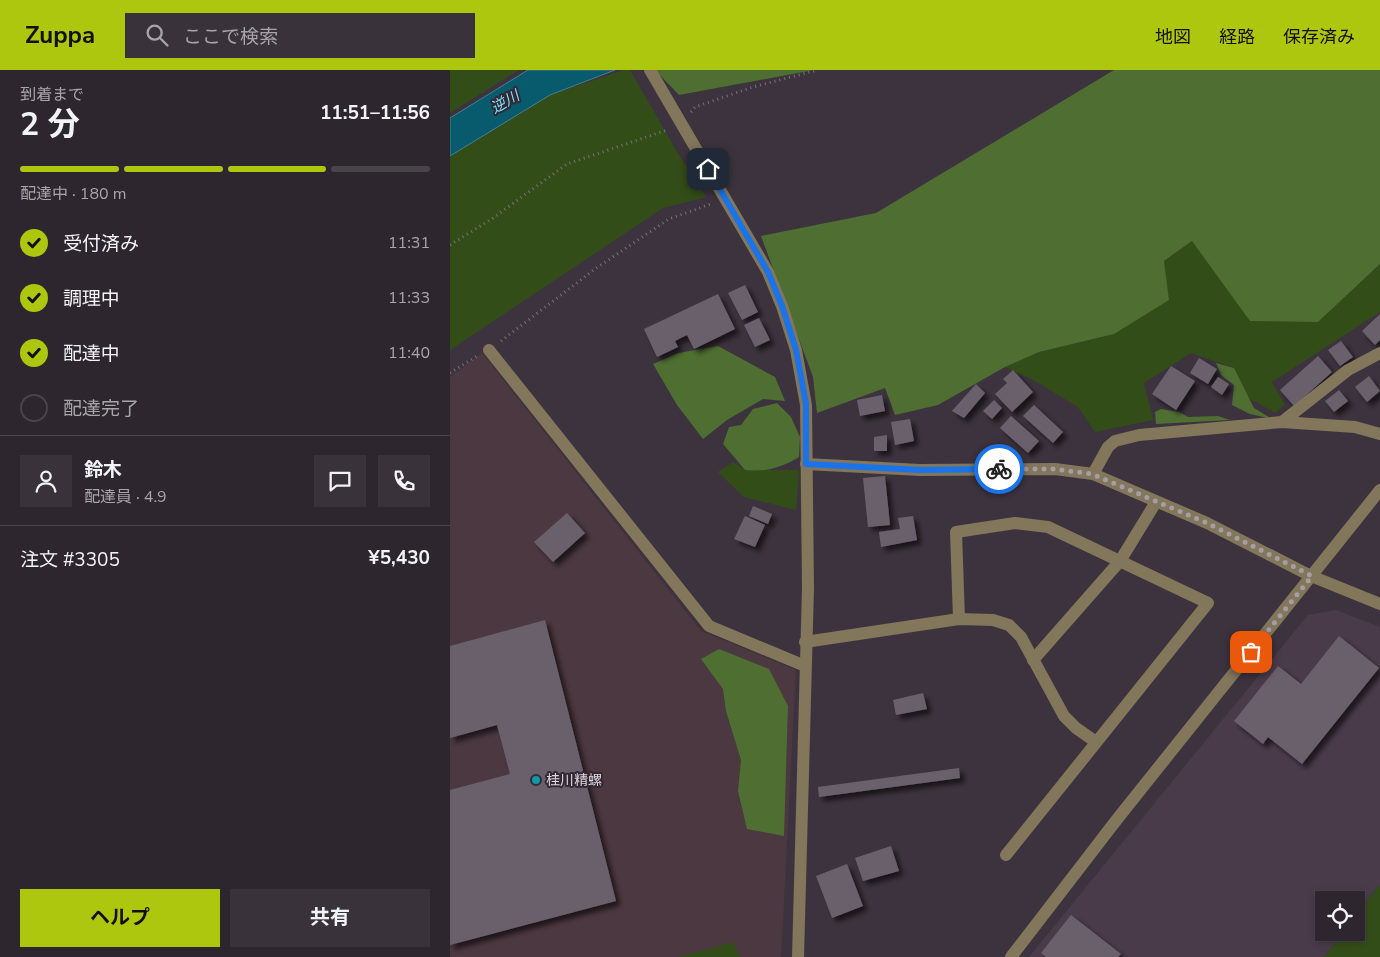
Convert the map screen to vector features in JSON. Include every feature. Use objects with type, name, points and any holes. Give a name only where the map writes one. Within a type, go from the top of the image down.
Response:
[{"type":"street","points":[[650,70],[768,272],[782,306],[796,350],[806,404],[808,588],[804,666],[798,957]]},
{"type":"street","points":[[489,350],[710,626],[804,666]]},
{"type":"street","points":[[1282,422],[1348,370],[1380,353]]},
{"type":"street","points":[[1092,474],[1108,447],[1115,440],[1139,434],[1282,422],[1355,428],[1380,434]]},
{"type":"street","points":[[806,464],[920,470],[1055,469],[1092,474],[1207,523],[1312,576],[1380,604]]},
{"type":"street","points":[[1011,957],[1118,818],[1380,490]]},
{"type":"street","points":[[1033,660],[1120,561],[1156,502]]},
{"type":"street","points":[[959,619],[956,532],[1015,523],[1048,527],[1208,603],[1006,855]]},
{"type":"street","points":[[805,642],[959,619],[993,620],[1009,625],[1021,638],[1064,716],[1076,728],[1096,742]]},
{"type":"path","points":[[450,245],[493,218],[567,164],[682,124],[695,107],[753,87],[818,70]]},
{"type":"path","points":[[450,373],[489,350],[595,268],[669,220],[725,199]]},
{"type":"shaded area","points":[[482,353],[701,631],[796,670],[781,957],[450,957],[450,377]]},
{"type":"shaded area","points":[[1336,610],[1380,627],[1380,884],[1365,903],[1365,891],[1315,891],[1315,941],[1337,941],[1324,957],[1029,957],[1308,615]]},
{"type":"green space","points":[[450,70],[519,70],[450,113]]},
{"type":"green space","points":[[624,70],[630,70],[676,150],[706,197],[663,208],[450,350],[450,156],[550,95]]},
{"type":"green space","points":[[655,70],[814,70],[679,95]]},
{"type":"green space","points":[[1114,70],[1380,70],[1380,264],[1318,322],[1250,321],[1192,241],[1164,261],[1169,300],[1114,334],[1039,352],[1005,367],[938,405],[895,415],[885,388],[817,413],[813,377],[761,236],[876,213]]},
{"type":"green space","points":[[1192,241],[1318,322],[1380,264],[1380,312],[1272,382],[1285,405],[1275,413],[1247,397],[1234,368],[1191,353],[1144,383],[1153,420],[1095,432],[1078,407],[1037,382],[1005,367],[1039,352],[1114,334],[1164,261]]},
{"type":"green space","points":[[718,346],[775,377],[785,401],[763,399],[727,420],[703,439],[677,405],[653,364],[678,353]]},
{"type":"green space","points":[[1216,363],[1234,368],[1254,408],[1272,419],[1250,414],[1232,405],[1234,385],[1221,375]]},
{"type":"green space","points":[[777,403],[791,417],[800,437],[799,457],[773,468],[745,470],[723,444],[729,427],[741,425],[753,409]]},
{"type":"green space","points":[[1161,409],[1179,412],[1188,417],[1218,416],[1230,420],[1156,424],[1155,412]]},
{"type":"green space","points":[[733,462],[745,470],[799,470],[796,510],[744,497],[718,472]]},
{"type":"green space","points":[[719,649],[769,669],[788,706],[784,836],[747,829],[738,791],[741,760],[726,711],[723,689],[701,659]]},
{"type":"green space","points":[[1380,884],[1380,957],[1324,957],[1337,941],[1365,941],[1365,903]]},
{"type":"green space","points":[[734,942],[740,957],[678,957]]},
{"type":"water","name":"逆川","points":[[528,70],[615,70],[550,95],[450,156],[450,118]]},
{"type":"building","points":[[745,285],[758,312],[742,320],[728,293]]},
{"type":"building","points":[[718,294],[735,329],[694,349],[687,335],[675,341],[678,347],[657,357],[644,329]]},
{"type":"building","points":[[1380,314],[1380,340],[1375,345],[1362,331]]},
{"type":"building","points":[[759,318],[770,340],[755,347],[744,325]]},
{"type":"building","points":[[1341,341],[1353,357],[1340,366],[1328,350]]},
{"type":"building","points":[[1318,356],[1332,372],[1294,406],[1280,390]]},
{"type":"building","points":[[1199,358],[1217,369],[1208,384],[1190,373]]},
{"type":"building","points":[[1171,366],[1195,381],[1176,410],[1152,394]]},
{"type":"building","points":[[1013,370],[1033,392],[1012,412],[995,394],[1007,383],[1003,379]]},
{"type":"building","points":[[1369,376],[1380,391],[1367,402],[1355,387]]},
{"type":"building","points":[[1218,377],[1229,384],[1222,395],[1211,387]]},
{"type":"building","points":[[976,384],[985,393],[964,418],[952,411]]},
{"type":"building","points":[[1339,390],[1348,401],[1334,412],[1325,401]]},
{"type":"building","points":[[882,395],[885,411],[860,416],[857,400]]},
{"type":"building","points":[[994,400],[1002,408],[992,419],[983,411]]},
{"type":"building","points":[[1034,405],[1063,432],[1053,443],[1023,416]]},
{"type":"building","points":[[1011,416],[1039,441],[1028,453],[1000,428]]},
{"type":"building","points":[[910,419],[914,441],[895,445],[891,422]]},
{"type":"building","points":[[887,435],[887,451],[874,451],[874,437]]},
{"type":"building","points":[[885,476],[890,525],[868,527],[863,478]]},
{"type":"building","points":[[753,506],[772,514],[768,524],[749,516]]},
{"type":"building","points":[[567,513],[585,533],[553,562],[534,542]]},
{"type":"building","points":[[745,516],[765,525],[755,547],[734,539]]},
{"type":"building","points":[[913,516],[917,540],[881,547],[879,532],[900,529],[898,518]]},
{"type":"building","name":"桂川精螺","points":[[545,620],[616,901],[450,945],[450,790],[510,774],[497,725],[450,738],[450,646]]},
{"type":"building","points":[[1339,636],[1379,668],[1302,764],[1268,737],[1263,744],[1234,721],[1278,666],[1301,684]]},
{"type":"building","points":[[923,693],[927,709],[896,715],[893,700]]},
{"type":"building","points":[[959,768],[960,778],[819,797],[818,787]]},
{"type":"building","points":[[891,846],[899,871],[863,881],[855,858]]},
{"type":"building","points":[[847,864],[863,906],[832,918],[816,876]]},
{"type":"building","points":[[1071,915],[1121,954],[1118,957],[1046,957],[1041,953]]},
{"type":"way so far","points":[[999,469],[1055,469],[1092,474],[1207,523],[1312,576],[1251,652]]},
{"type":"place","name":"桂川精螺","points":[[536,780]]},
{"type":"route","points":[[708,169],[768,272],[782,306],[796,350],[806,404],[806,464],[920,470],[999,469]]}]
